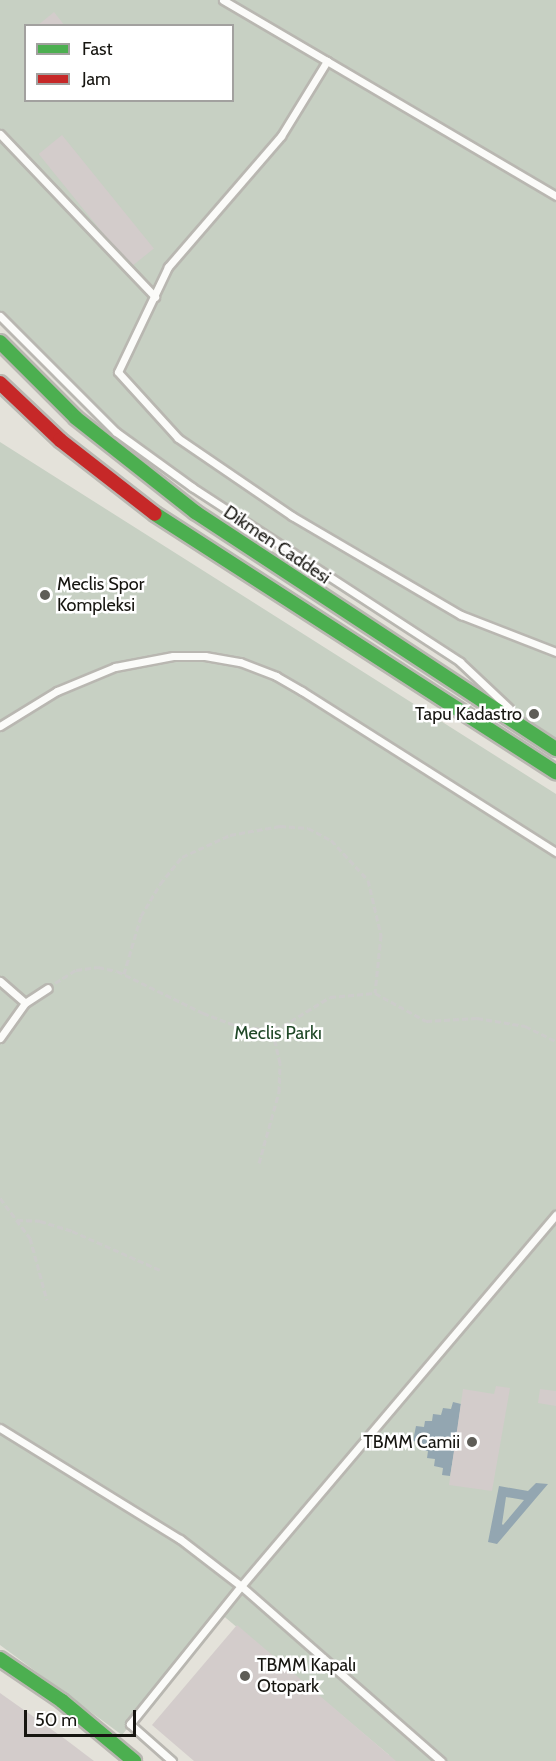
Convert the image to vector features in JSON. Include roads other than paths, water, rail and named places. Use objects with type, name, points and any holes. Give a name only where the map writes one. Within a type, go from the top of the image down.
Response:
[{"type":"main road","name":"Dikmen Caddesi","points":[[0,342],[76,418],[195,513],[553,744]]},
{"type":"main road","points":[[0,383],[60,440],[138,502],[556,772]]},
{"type":"main road","points":[[0,1659],[62,1701],[134,1761]]},
{"type":"lane","points":[[223,0],[556,196]]},
{"type":"lane","points":[[327,61],[281,136],[168,267],[118,372],[178,438],[291,516],[461,615],[556,652]]},
{"type":"lane","points":[[0,134],[155,297]]},
{"type":"lane","points":[[0,316],[116,432],[192,487],[460,662],[553,744]]},
{"type":"lane","points":[[0,726],[57,691],[124,664],[205,656],[240,662],[293,686],[556,852]]},
{"type":"lane","points":[[0,981],[25,1003]]},
{"type":"lane","points":[[0,1038],[25,1003],[48,988]]},
{"type":"lane","points":[[172,1761],[130,1724],[241,1587],[556,1214]]},
{"type":"lane","points":[[0,1428],[123,1501],[241,1587],[441,1761]]},
{"type":"water","points":[[453,1402],[461,1404],[457,1433],[450,1442],[455,1447],[450,1476],[442,1475],[443,1468],[434,1466],[435,1459],[427,1458],[428,1451],[421,1450],[422,1443],[413,1441],[416,1426],[424,1427],[425,1421],[432,1421],[433,1414],[441,1415],[443,1408],[451,1409]]},
{"type":"water","points":[[536,1483],[548,1484],[497,1544],[488,1542],[499,1486],[528,1491]],"holes":[[[506,1497],[524,1500],[503,1525]]]},
{"type":"place","name":"Meclis Spor Kompleksi","points":[[45,595]]},
{"type":"place","name":"Tapu Kadastro","points":[[534,714]]},
{"type":"place","name":"TBMM Camii","points":[[472,1442]]},
{"type":"place","name":"TBMM Kapalı Otopark","points":[[245,1676]]},
{"type":"park label","name":"Meclis Parkı","points":[[278,1033]]}]
